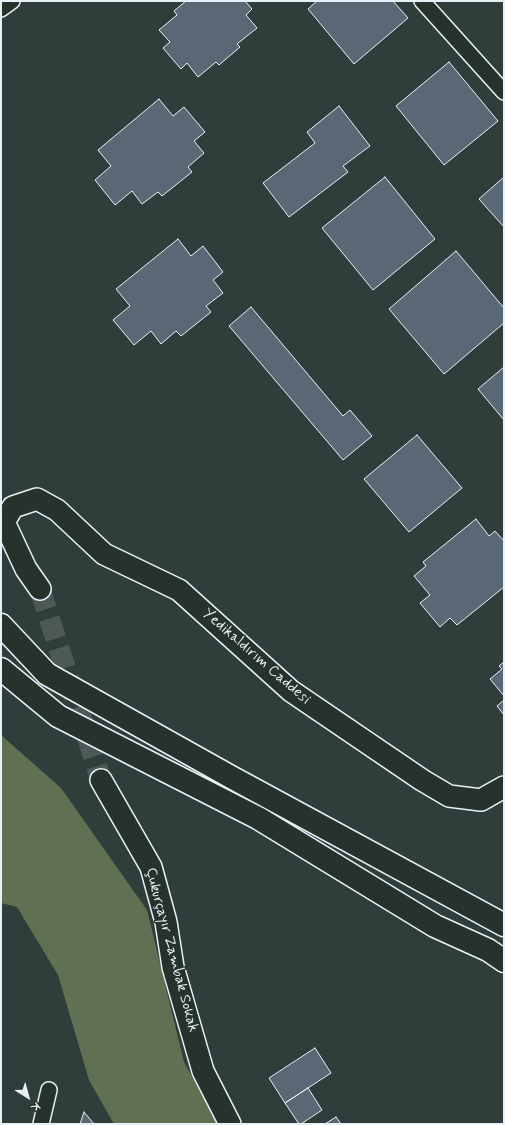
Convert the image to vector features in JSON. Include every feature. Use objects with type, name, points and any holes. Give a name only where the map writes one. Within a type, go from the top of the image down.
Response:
[{"type":"main road","points":[[1,625],[48,674],[231,777],[504,925]]},
{"type":"main road","points":[[1,669],[58,716],[258,818],[435,926],[488,950],[504,961]]},
{"type":"street","points":[[1,9],[12,1]]},
{"type":"street","points":[[422,1],[504,92]]},
{"type":"street","name":"Yedikaldırım Caddesi","points":[[40,589],[26,569],[4,522],[12,507],[37,498],[58,510],[104,554],[178,590],[291,691],[422,780],[449,796],[481,800],[504,787]]},
{"type":"street","name":"Çukurçayır Zambak Sokak","points":[[101,780],[151,867],[166,922],[173,967],[203,1071],[230,1124]]},
{"type":"street","points":[[41,1124],[49,1090]]},
{"type":"green space","points":[[1,735],[61,788],[147,910],[184,1062],[218,1124],[114,1124],[89,1080],[58,975],[17,907],[1,903]]},
{"type":"building","points":[[186,1],[245,1],[252,9],[246,15],[257,28],[237,44],[240,47],[219,65],[216,62],[198,77],[187,63],[181,69],[163,48],[170,42],[159,30],[177,15],[174,11]]},
{"type":"building","points":[[317,1],[393,1],[408,18],[354,64],[308,9]]},
{"type":"building","points":[[449,62],[498,121],[444,165],[396,106]]},
{"type":"building","points":[[159,99],[173,116],[184,107],[205,132],[194,141],[204,153],[188,167],[192,172],[162,196],[158,192],[142,204],[132,191],[115,205],[95,180],[111,166],[98,150]]},
{"type":"building","points":[[339,106],[370,146],[343,166],[348,172],[289,217],[263,183],[315,143],[307,132]]},
{"type":"building","points":[[385,177],[435,239],[373,290],[322,228]]},
{"type":"building","points":[[504,177],[504,227],[479,199]]},
{"type":"building","points":[[178,239],[191,256],[203,246],[223,272],[213,280],[223,293],[206,306],[211,312],[181,336],[176,331],[161,344],[151,331],[134,345],[113,320],[130,306],[116,289]]},
{"type":"building","points":[[456,251],[504,308],[504,323],[444,374],[389,309]]},
{"type":"building","points":[[251,307],[343,416],[350,410],[372,436],[343,460],[229,326]]},
{"type":"building","points":[[504,367],[504,420],[478,389]]},
{"type":"building","points":[[417,435],[462,488],[409,532],[364,479]]},
{"type":"building","points":[[476,519],[489,536],[495,531],[504,541],[504,587],[457,625],[450,618],[440,627],[420,603],[430,595],[414,576],[426,566],[423,562]]},
{"type":"building","points":[[504,662],[504,696],[490,679],[502,669],[499,666]]},
{"type":"building","points":[[504,700],[504,715],[497,706]]},
{"type":"building","points":[[315,1048],[331,1073],[285,1103],[269,1078]]},
{"type":"building","points":[[308,1088],[322,1110],[299,1124],[285,1103]]},
{"type":"building","points":[[84,1112],[94,1124],[80,1124]]},
{"type":"building","points":[[336,1117],[341,1124],[325,1124]]},
{"type":"tunnel","points":[[40,589],[101,780]]}]
